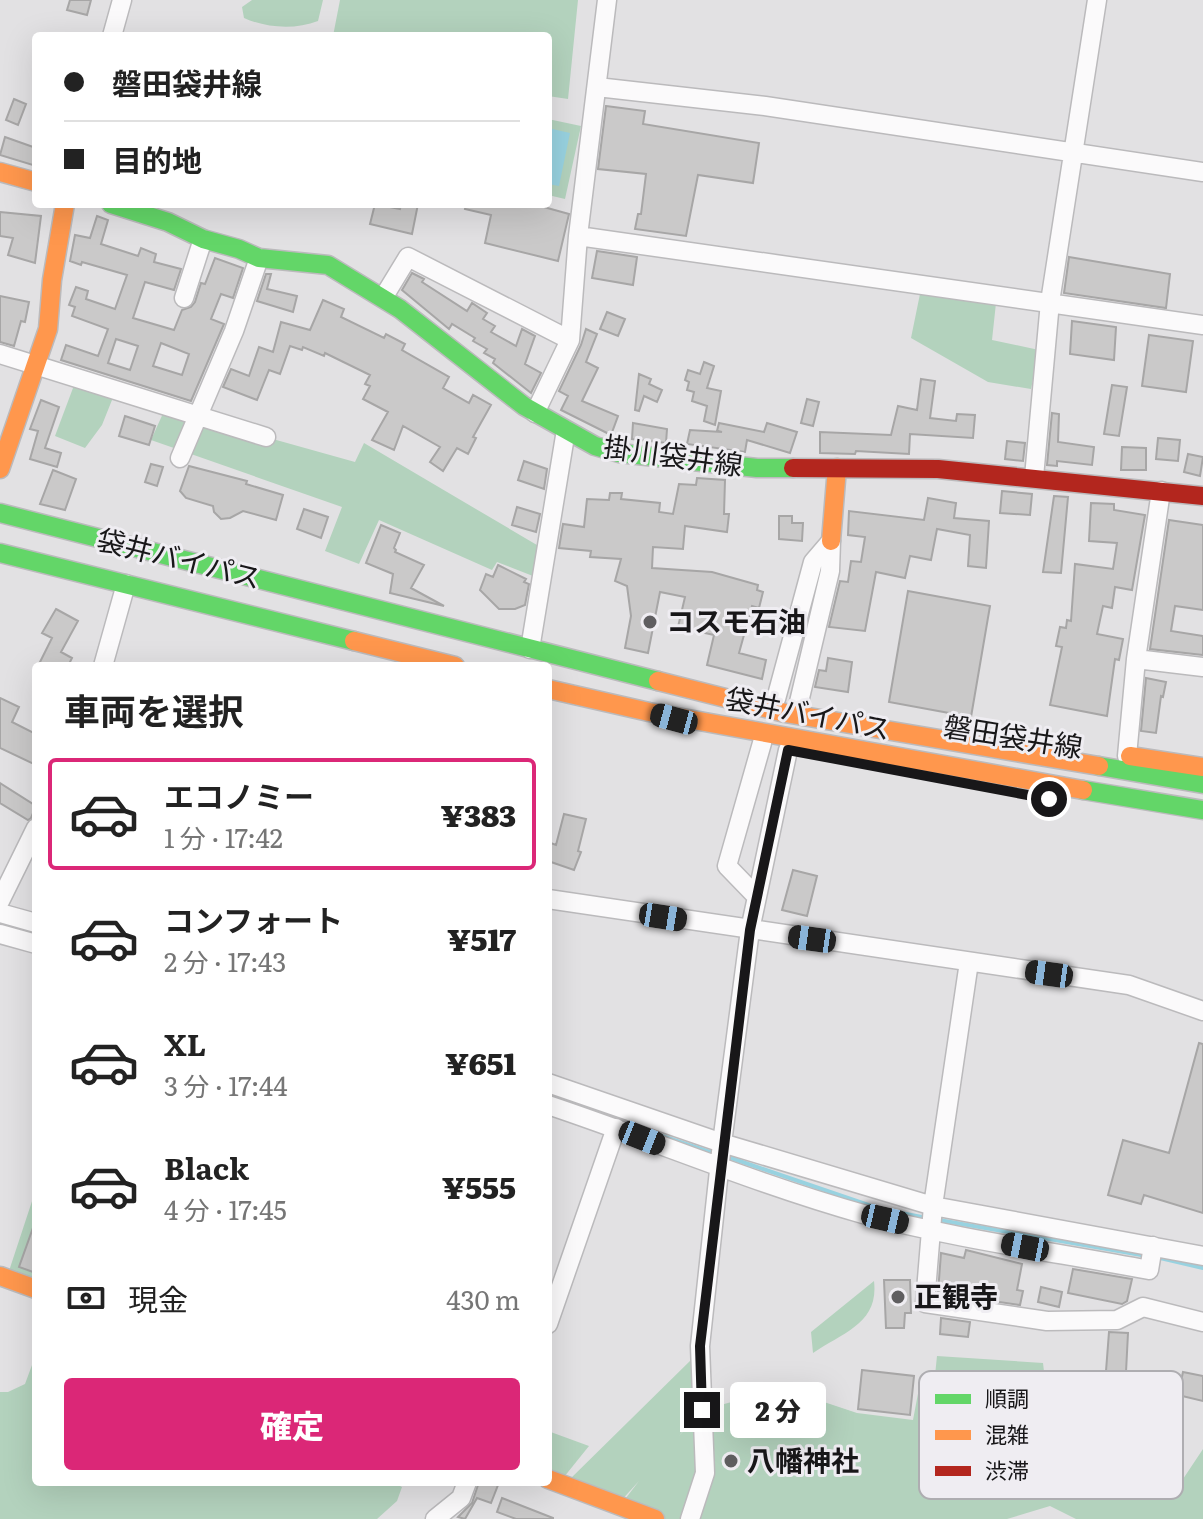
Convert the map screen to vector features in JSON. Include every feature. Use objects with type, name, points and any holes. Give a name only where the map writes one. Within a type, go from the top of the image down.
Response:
[{"type":"main road","points":[[0,172],[32,181]]},
{"type":"main road","points":[[0,469],[48,329],[52,280],[64,208]]},
{"type":"main road","name":"掛川袋井線","points":[[138,208],[171,213],[203,239],[259,258],[328,265],[383,298],[535,413],[595,446],[619,453],[757,468],[938,469],[1203,496]]},
{"type":"main road","points":[[831,541],[837,468]]},
{"type":"main road","name":"袋井バイパス","points":[[0,513],[785,713],[1203,784]]},
{"type":"main road","name":"袋井バイパス","points":[[0,553],[439,662]]},
{"type":"main road","name":"磐田袋井線","points":[[635,676],[681,675],[776,699],[1203,767]]},
{"type":"main road","name":"袋井バイパス","points":[[552,690],[645,711],[971,772],[1203,810]]},
{"type":"main road","name":"磐田袋井線","points":[[645,711],[788,750],[1203,825]]},
{"type":"main road","points":[[0,1276],[32,1288]]},
{"type":"main road","points":[[552,1480],[655,1519]]},
{"type":"street","points":[[113,32],[122,0]]},
{"type":"street","points":[[535,413],[570,340],[578,236],[607,0]]},
{"type":"street","points":[[1034,477],[1050,302],[1097,0]]},
{"type":"street","points":[[597,87],[765,106],[1203,172]]},
{"type":"street","points":[[578,236],[1203,325]]},
{"type":"street","points":[[184,298],[203,239]]},
{"type":"street","points":[[383,298],[408,257],[570,340]]},
{"type":"street","points":[[180,458],[234,331],[259,258]]},
{"type":"street","points":[[0,354],[266,437]]},
{"type":"street","points":[[530,649],[566,430]]},
{"type":"street","points":[[1127,756],[1136,659],[1161,491]]},
{"type":"street","points":[[776,699],[813,562],[831,541]]},
{"type":"street","points":[[799,702],[830,571],[831,541]]},
{"type":"street","points":[[104,662],[126,584]]},
{"type":"street","points":[[1136,659],[1203,667]]},
{"type":"street","points":[[757,897],[727,866],[762,743]]},
{"type":"street","points":[[690,1519],[705,1473],[700,1346],[721,1156],[750,930],[788,750]]},
{"type":"street","points":[[0,901],[32,836]]},
{"type":"street","points":[[552,900],[1129,985],[1203,1011]]},
{"type":"street","points":[[0,913],[32,922]]},
{"type":"street","points":[[0,934],[32,943]]},
{"type":"street","points":[[969,962],[933,1218],[925,1303],[1047,1321],[1117,1320],[1143,1307],[1203,1322]]},
{"type":"street","points":[[552,1085],[862,1213],[933,1218],[1152,1254],[1203,1256]]},
{"type":"street","points":[[552,1106],[616,1128],[933,1218]]},
{"type":"street","points":[[552,1312],[616,1128]]},
{"type":"street","points":[[435,1519],[461,1498],[466,1486]]},
{"type":"green space","points":[[252,0],[323,0],[318,21],[290,27],[271,26],[244,18],[242,7]]},
{"type":"green space","points":[[340,0],[578,0],[568,99],[552,97],[552,32],[334,32]]},
{"type":"green space","points":[[552,120],[581,126],[565,199],[552,196]]},
{"type":"green space","points":[[921,289],[996,303],[992,340],[1039,350],[1031,389],[988,382],[911,338]]},
{"type":"green space","points":[[76,380],[116,390],[102,425],[85,448],[55,436]]},
{"type":"green space","points":[[165,409],[355,462],[364,443],[542,548],[538,578],[497,562],[492,570],[379,520],[359,564],[325,551],[342,507],[151,440]]},
{"type":"green space","points":[[32,1201],[32,1283],[8,1274]]},
{"type":"green space","points":[[874,1281],[871,1307],[865,1317],[813,1353],[811,1332]]},
{"type":"green space","points":[[937,1356],[1043,1363],[1044,1371],[935,1371]]},
{"type":"green space","points":[[692,1359],[699,1410],[679,1436],[702,1410],[787,1387],[815,1388],[815,1399],[857,1413],[913,1420],[919,1388],[919,1499],[1183,1499],[1183,1479],[1203,1449],[1203,1519],[1076,1519],[1050,1506],[1007,1519],[656,1519],[619,1507],[639,1481],[619,1503],[568,1481]]},
{"type":"green space","points":[[32,1365],[32,1486],[402,1487],[397,1501],[377,1519],[0,1519],[0,1392],[8,1392],[25,1384]]},
{"type":"green space","points":[[552,1432],[589,1446],[564,1477],[552,1472]]},
{"type":"water","points":[[552,129],[570,133],[559,186],[552,185]]},
{"type":"building","points":[[70,0],[91,0],[87,15],[67,10]]},
{"type":"building","points":[[14,99],[26,104],[18,125],[6,120]]},
{"type":"building","points":[[606,106],[645,111],[643,124],[759,143],[753,183],[698,175],[686,236],[635,229],[638,214],[641,214],[646,174],[598,169]]},
{"type":"building","points":[[5,137],[32,147],[32,165],[0,155]]},
{"type":"building","points":[[374,208],[417,208],[412,234],[370,224]]},
{"type":"building","points":[[547,208],[569,214],[558,261],[485,243],[491,215],[465,209]]},
{"type":"building","points":[[0,212],[41,216],[35,263],[8,255],[13,238],[0,236]]},
{"type":"building","points":[[97,216],[108,220],[101,244],[138,256],[141,248],[156,254],[154,262],[181,269],[174,290],[145,282],[133,318],[174,330],[182,310],[195,302],[201,283],[205,284],[215,258],[243,268],[233,298],[221,294],[211,319],[224,324],[191,401],[61,360],[66,345],[98,356],[108,329],[72,316],[75,307],[69,305],[76,287],[88,291],[86,299],[115,309],[127,275],[70,261],[75,235],[90,238]],"holes":[[[116,339],[138,346],[130,370],[108,363]],[[161,343],[189,354],[182,375],[153,366]]]},
{"type":"building","points":[[597,251],[637,257],[633,285],[592,278]]},
{"type":"building","points":[[1069,257],[1170,274],[1166,308],[1064,293]]},
{"type":"building","points":[[412,273],[467,311],[472,303],[487,313],[483,319],[495,326],[491,332],[516,346],[522,329],[535,336],[525,364],[541,373],[531,393],[493,363],[495,359],[484,353],[487,349],[473,341],[475,338],[452,324],[449,329],[402,290]]},
{"type":"building","points":[[266,274],[271,274],[267,289],[297,296],[293,312],[257,301]]},
{"type":"building","points":[[0,296],[29,302],[25,322],[21,321],[14,346],[0,342]]},
{"type":"building","points":[[323,300],[344,309],[341,317],[384,338],[386,334],[405,344],[402,350],[449,377],[443,388],[469,403],[473,395],[491,405],[473,437],[476,438],[468,454],[457,448],[443,471],[430,462],[440,447],[403,426],[394,450],[372,440],[388,412],[363,399],[370,386],[365,384],[370,375],[325,353],[324,356],[303,347],[302,350],[290,346],[280,374],[269,370],[257,400],[223,387],[231,369],[249,376],[259,347],[273,352],[281,322],[310,330]]},
{"type":"building","points":[[607,312],[625,319],[618,336],[600,329]]},
{"type":"building","points":[[1072,321],[1116,327],[1114,360],[1070,354]]},
{"type":"building","points":[[586,329],[597,334],[586,362],[598,368],[582,401],[618,416],[611,435],[561,410],[568,396],[559,391]]},
{"type":"building","points":[[1149,335],[1193,341],[1186,392],[1142,386]]},
{"type":"building","points":[[704,362],[714,366],[707,388],[721,391],[715,425],[704,421],[707,406],[692,401],[694,392],[687,390],[689,382],[685,380],[688,370],[700,374]]},
{"type":"building","points":[[639,374],[651,379],[649,384],[662,390],[657,402],[644,396],[639,411],[635,410]]},
{"type":"building","points":[[921,379],[935,381],[930,418],[956,421],[957,414],[975,415],[973,438],[910,434],[909,454],[856,451],[855,454],[820,453],[820,432],[891,435],[898,406],[917,410]]},
{"type":"building","points":[[1112,385],[1127,387],[1119,436],[1104,434]]},
{"type":"building","points":[[807,399],[819,402],[813,426],[801,423]]},
{"type":"building","points":[[41,400],[59,407],[45,448],[61,453],[57,467],[30,459],[38,431],[30,429]]},
{"type":"building","points":[[1052,413],[1059,414],[1058,442],[1094,447],[1092,465],[1057,461],[1057,466],[1047,465]]},
{"type":"building","points":[[125,416],[155,426],[149,445],[119,436]]},
{"type":"building","points":[[633,423],[667,429],[666,443],[632,439]]},
{"type":"building","points":[[719,423],[764,432],[767,423],[797,432],[790,453],[747,440],[745,452],[687,444],[690,430],[722,432],[717,431]]},
{"type":"building","points":[[1158,438],[1180,440],[1178,461],[1156,459]]},
{"type":"building","points":[[1007,441],[1025,443],[1023,461],[1005,459]]},
{"type":"building","points":[[1122,447],[1146,448],[1146,470],[1121,470]]},
{"type":"building","points":[[1188,454],[1203,457],[1200,476],[1184,472]]},
{"type":"building","points":[[524,461],[547,469],[544,489],[518,480]]},
{"type":"building","points":[[151,464],[163,467],[157,486],[145,482]]},
{"type":"building","points":[[189,466],[247,481],[246,484],[283,495],[276,520],[243,511],[221,519],[213,506],[186,498],[180,491]]},
{"type":"building","points":[[53,470],[76,479],[65,510],[40,504]]},
{"type":"building","points":[[697,478],[725,480],[724,514],[729,514],[727,532],[685,526],[683,549],[653,547],[652,568],[712,572],[758,585],[757,590],[763,592],[759,608],[752,606],[739,653],[766,660],[762,679],[707,665],[714,635],[678,627],[685,597],[660,592],[648,653],[625,648],[631,616],[627,586],[615,581],[621,559],[590,557],[591,551],[559,548],[563,524],[584,527],[587,499],[609,500],[610,493],[622,493],[621,499],[660,503],[659,512],[673,514],[679,484],[696,485]]},
{"type":"building","points":[[1002,491],[1032,494],[1030,515],[1000,513]]},
{"type":"building","points":[[1054,496],[1068,497],[1061,573],[1043,572]]},
{"type":"building","points":[[928,498],[956,503],[954,518],[989,521],[986,568],[968,566],[970,535],[937,529],[931,560],[910,556],[905,578],[876,572],[865,631],[829,627],[840,581],[848,582],[851,561],[861,562],[865,537],[848,535],[849,511],[924,520]]},
{"type":"building","points":[[1091,503],[1114,504],[1114,510],[1145,515],[1132,590],[1115,587],[1112,608],[1103,606],[1097,634],[1123,639],[1119,660],[1115,659],[1107,716],[1050,705],[1062,647],[1056,646],[1060,627],[1066,628],[1067,620],[1071,621],[1075,564],[1113,569],[1117,543],[1089,541]]},
{"type":"building","points":[[517,507],[540,514],[536,532],[512,525]]},
{"type":"building","points":[[304,509],[328,517],[321,538],[297,529]]},
{"type":"building","points":[[779,516],[792,516],[792,523],[803,523],[802,541],[779,539]]},
{"type":"building","points":[[1169,520],[1203,525],[1203,610],[1175,606],[1171,631],[1203,636],[1203,655],[1150,649]]},
{"type":"building","points":[[381,525],[400,533],[395,552],[424,565],[411,588],[444,606],[390,593],[393,574],[366,563]]},
{"type":"building","points":[[498,565],[526,579],[524,582],[529,584],[525,605],[515,609],[499,609],[480,590],[486,574],[493,577]]},
{"type":"building","points":[[908,591],[990,606],[971,717],[889,702]]},
{"type":"building","points":[[56,609],[78,621],[61,652],[72,658],[70,662],[40,662],[52,638],[42,633]]},
{"type":"building","points":[[828,658],[852,662],[848,692],[815,687],[819,670],[826,671]]},
{"type":"building","points":[[1146,678],[1166,682],[1156,733],[1141,731]]},
{"type":"building","points":[[0,698],[19,707],[12,722],[32,732],[32,763],[0,748]]},
{"type":"building","points":[[0,783],[32,803],[31,818],[28,820],[0,803]]},
{"type":"building","points":[[564,814],[586,819],[578,851],[581,852],[574,870],[552,862],[552,844],[556,845]]},
{"type":"building","points":[[793,870],[817,876],[807,916],[782,910]]},
{"type":"building","points":[[1199,1043],[1203,1044],[1203,1213],[1144,1195],[1141,1204],[1108,1195],[1123,1140],[1169,1153]]},
{"type":"building","points":[[32,1231],[32,1272],[19,1267]]},
{"type":"building","points":[[966,1250],[1022,1264],[1017,1290],[1023,1291],[1020,1305],[938,1293],[941,1253],[964,1258]]},
{"type":"building","points":[[1073,1269],[1132,1279],[1127,1301],[1122,1304],[1068,1293]]},
{"type":"building","name":"正観寺","points":[[884,1280],[910,1280],[911,1313],[905,1313],[904,1328],[886,1328]]},
{"type":"building","points":[[1041,1287],[1062,1292],[1059,1307],[1038,1302]]},
{"type":"building","points":[[941,1318],[970,1322],[968,1337],[940,1334]]},
{"type":"building","points":[[1109,1332],[1128,1333],[1126,1371],[1106,1371]]},
{"type":"building","points":[[862,1370],[914,1376],[910,1415],[858,1409]]},
{"type":"building","points":[[1183,1372],[1203,1376],[1203,1401],[1183,1396]]},
{"type":"building","points":[[478,1486],[498,1486],[491,1503],[477,1498],[465,1519],[458,1517],[472,1503]]},
{"type":"building","points":[[502,1498],[553,1519],[516,1519],[497,1512]]},
{"type":"waterway","points":[[641,1129],[716,1154]]},
{"type":"waterway","points":[[725,1156],[880,1209],[927,1218]]},
{"type":"waterway","points":[[939,1220],[1147,1256]]},
{"type":"waterway","points":[[1156,1257],[1203,1268]]},
{"type":"traffic: fast","points":[[124,208],[259,258],[328,265],[400,309],[524,406],[595,446],[619,453],[757,468],[793,468]]},
{"type":"traffic: fast","points":[[0,513],[658,681]]},
{"type":"traffic: fast","points":[[0,553],[354,641]]},
{"type":"traffic: fast","points":[[1099,766],[1203,784]]},
{"type":"traffic: fast","points":[[1083,790],[1203,810]]},
{"type":"traffic: slow","points":[[0,172],[32,181]]},
{"type":"traffic: slow","points":[[0,469],[48,329],[52,280],[64,208]]},
{"type":"traffic: slow","points":[[831,541],[837,468]]},
{"type":"traffic: slow","points":[[354,641],[439,662]]},
{"type":"traffic: slow","points":[[658,681],[785,713],[1099,766]]},
{"type":"traffic: slow","points":[[552,690],[649,712],[1083,790]]},
{"type":"traffic: slow","points":[[1130,756],[1203,767]]},
{"type":"traffic: slow","points":[[0,1276],[32,1288]]},
{"type":"traffic: slow","points":[[552,1480],[655,1519]]},
{"type":"traffic: jam","points":[[793,468],[938,469],[1203,496]]},
{"type":"place","name":"コスモ石油","points":[[650,622]]},
{"type":"place","name":"正観寺","points":[[898,1297]]},
{"type":"place","name":"八幡神社","points":[[731,1461]]},
{"type":"route","points":[[702,1410],[700,1346],[722,1143],[750,930],[788,750],[1049,799]]}]
